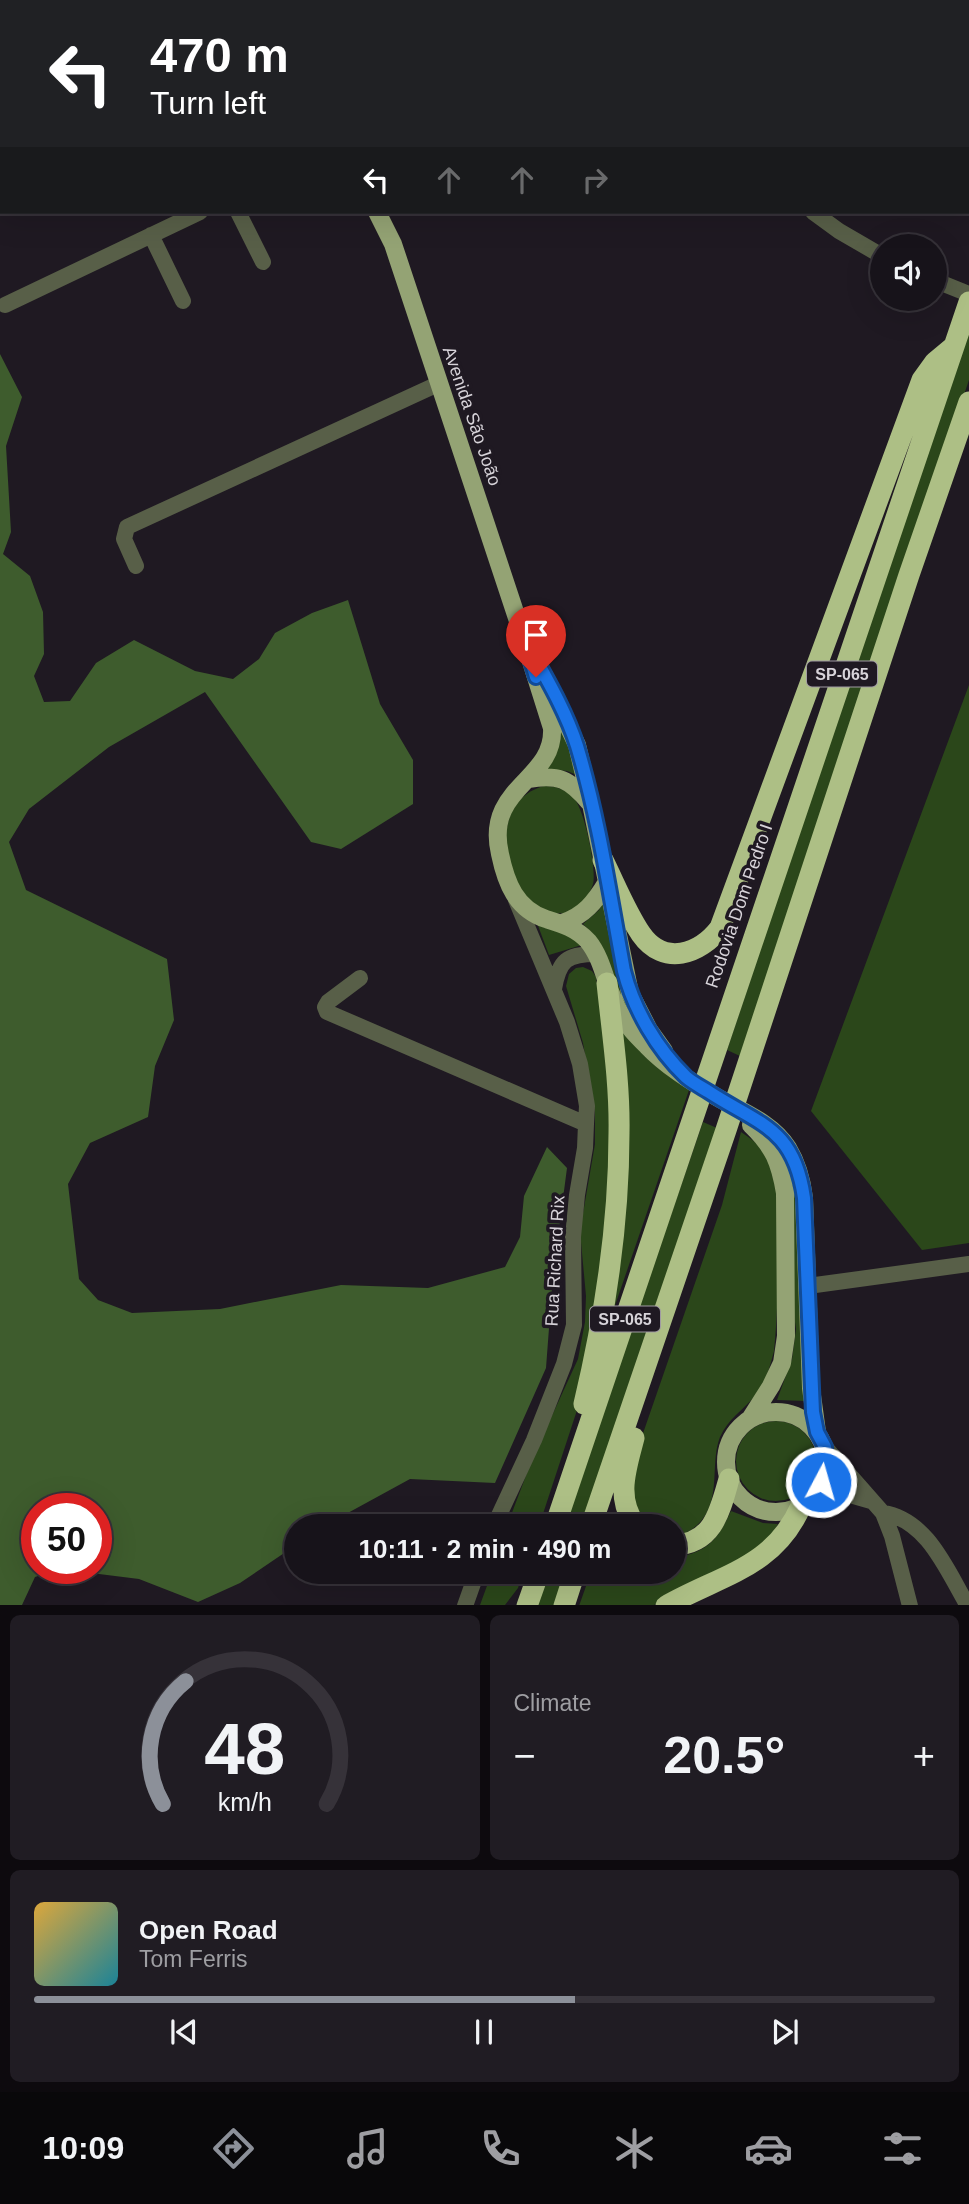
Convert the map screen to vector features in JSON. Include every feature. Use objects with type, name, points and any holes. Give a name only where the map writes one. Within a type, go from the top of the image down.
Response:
[{"type":"highway","name":"Rodovia Dom Pedro I","points":[[558,1514],[969,302]]},
{"type":"highway","points":[[603,860],[642,936],[658,948],[675,953],[692,952],[709,942],[720,928],[922,380],[935,362],[954,345]]},
{"type":"highway","name":"SP-065","points":[[595,1514],[969,402]]},
{"type":"highway","points":[[557,1514],[598,1336],[616,1202],[619,1131],[607,983]]},
{"type":"highway","points":[[629,1514],[623,1503],[624,1481],[703,1196]]},
{"type":"highway","points":[[686,1544],[699,1539],[712,1526],[729,1479]]},
{"type":"highway","points":[[666,1605],[736,1572],[775,1547],[807,1501]]},
{"type":"highway","points":[[527,1605],[535,1584]]},
{"type":"highway","points":[[564,1605],[571,1584]]},
{"type":"main road","name":"Avenida São João","points":[[378,214],[393,244],[523,636]]},
{"type":"main road","points":[[523,636],[552,728],[552,738],[544,759],[508,799],[500,818],[499,854],[516,899],[532,913],[562,923],[581,935],[596,954],[619,1012],[632,1031],[649,1049],[687,1077],[776,1133],[788,1148],[803,1190],[811,1388],[821,1440],[824,1474],[807,1501],[785,1512],[768,1512],[752,1506],[739,1495],[729,1479],[726,1460],[730,1442],[750,1419],[782,1363],[786,1336],[785,1194],[780,1165],[765,1139],[716,1096]]},
{"type":"main road","points":[[523,636],[577,745],[592,804],[630,993],[649,1030],[687,1077]]},
{"type":"main road","points":[[528,779],[545,776],[566,781],[576,787],[592,804]]},
{"type":"main road","points":[[562,923],[585,912],[607,882]]},
{"type":"main road","points":[[750,1419],[763,1413],[778,1411],[793,1414],[807,1421],[821,1440]]},
{"type":"street","points":[[5,305],[197,214]]},
{"type":"street","points":[[239,214],[263,262]]},
{"type":"street","points":[[816,214],[870,249]]},
{"type":"street","points":[[151,236],[183,300]]},
{"type":"street","points":[[947,285],[969,295]]},
{"type":"street","points":[[136,566],[124,539],[127,527],[438,384]]},
{"type":"street","name":"Rua Richard Rix","points":[[500,1514],[534,1440],[564,1364],[574,1325],[573,1237],[585,1148],[587,1106],[580,1064],[554,989],[516,899]]},
{"type":"street","points":[[554,989],[557,970],[566,959],[576,954],[596,954]]},
{"type":"street","points":[[360,978],[328,1002],[325,1007],[327,1012],[586,1124]]},
{"type":"street","points":[[808,1286],[969,1264]]},
{"type":"street","points":[[821,1440],[883,1513],[892,1536],[910,1605]]},
{"type":"street","points":[[807,1501],[850,1494],[871,1501]]},
{"type":"street","points":[[883,1513],[906,1520],[917,1528],[928,1540],[968,1605]]},
{"type":"street","points":[[465,1605],[473,1584]]},
{"type":"green space","points":[[969,321],[969,380],[740,1056],[727,1050]]},
{"type":"green space","points":[[0,354],[22,397],[6,446],[11,532],[3,554],[30,576],[43,612],[44,654],[34,676],[44,702],[70,701],[96,663],[134,640],[195,671],[233,679],[259,659],[275,633],[312,613],[348,600],[380,704],[413,760],[413,804],[341,849],[311,842],[205,692],[109,747],[29,809],[9,842],[26,890],[167,959],[174,1020],[155,1066],[148,1117],[90,1143],[68,1184],[79,1279],[98,1300],[132,1313],[220,1309],[341,1285],[428,1288],[505,1267],[520,1237],[524,1196],[547,1147],[567,1168],[553,1275],[546,1368],[495,1483],[410,1479],[346,1514],[284,1514],[284,1553],[240,1583],[198,1602],[139,1579],[112,1576],[112,1493],[21,1493],[21,1584],[32,1584],[22,1605],[0,1605]]},
{"type":"green space","points":[[969,685],[969,1243],[922,1250],[811,1111]]},
{"type":"green space","points":[[561,720],[577,775],[547,769]]},
{"type":"green space","points":[[544,786],[560,788],[573,797],[585,825],[591,853],[594,876],[591,889],[578,906],[564,913],[545,911],[528,899],[516,881],[508,859],[506,836],[511,815],[523,797]]},
{"type":"green space","points":[[604,898],[638,1024],[629,1018],[592,933],[583,924],[599,910]]},
{"type":"green space","points":[[537,923],[567,935],[582,945],[549,955]]},
{"type":"green space","points":[[583,967],[592,971],[596,977],[610,1082],[611,1214],[581,1398],[543,1514],[512,1514],[533,1457],[578,1359],[585,1322],[581,1225],[595,1144],[595,1113],[583,1043],[566,986],[569,974],[576,968]]},
{"type":"green space","points":[[621,1030],[654,1064],[689,1090],[609,1323]]},
{"type":"green space","points":[[703,1122],[717,1128],[587,1514],[567,1514]]},
{"type":"green space","points":[[741,1132],[765,1153],[775,1176],[778,1254],[774,1351],[759,1391],[731,1420],[720,1437],[711,1503],[701,1521],[686,1533],[686,1514],[637,1514],[631,1487],[640,1442],[722,1205]]},
{"type":"green space","points":[[787,1168],[796,1182],[805,1401],[777,1400],[792,1359],[796,1329],[790,1288]]},
{"type":"green space","points":[[776,1421],[791,1424],[804,1433],[813,1446],[816,1461],[813,1476],[804,1489],[791,1498],[776,1501],[761,1498],[748,1489],[739,1476],[736,1461],[739,1446],[748,1433],[761,1424]]},
{"type":"green space","points":[[731,1511],[763,1523],[778,1524],[764,1548],[654,1605],[579,1605],[587,1584],[686,1584],[686,1555],[710,1544]]},
{"type":"green space","points":[[488,1584],[519,1584],[505,1605],[480,1605]]},
{"type":"green space","points":[[543,1584],[564,1584],[556,1605],[536,1605]]},
{"type":"route","points":[[536,677],[523,636],[577,745],[592,804],[624,971],[639,1013],[663,1049],[687,1077],[776,1133],[788,1148],[796,1165],[804,1198],[813,1412],[817,1432],[825,1447],[821,1482]]}]
